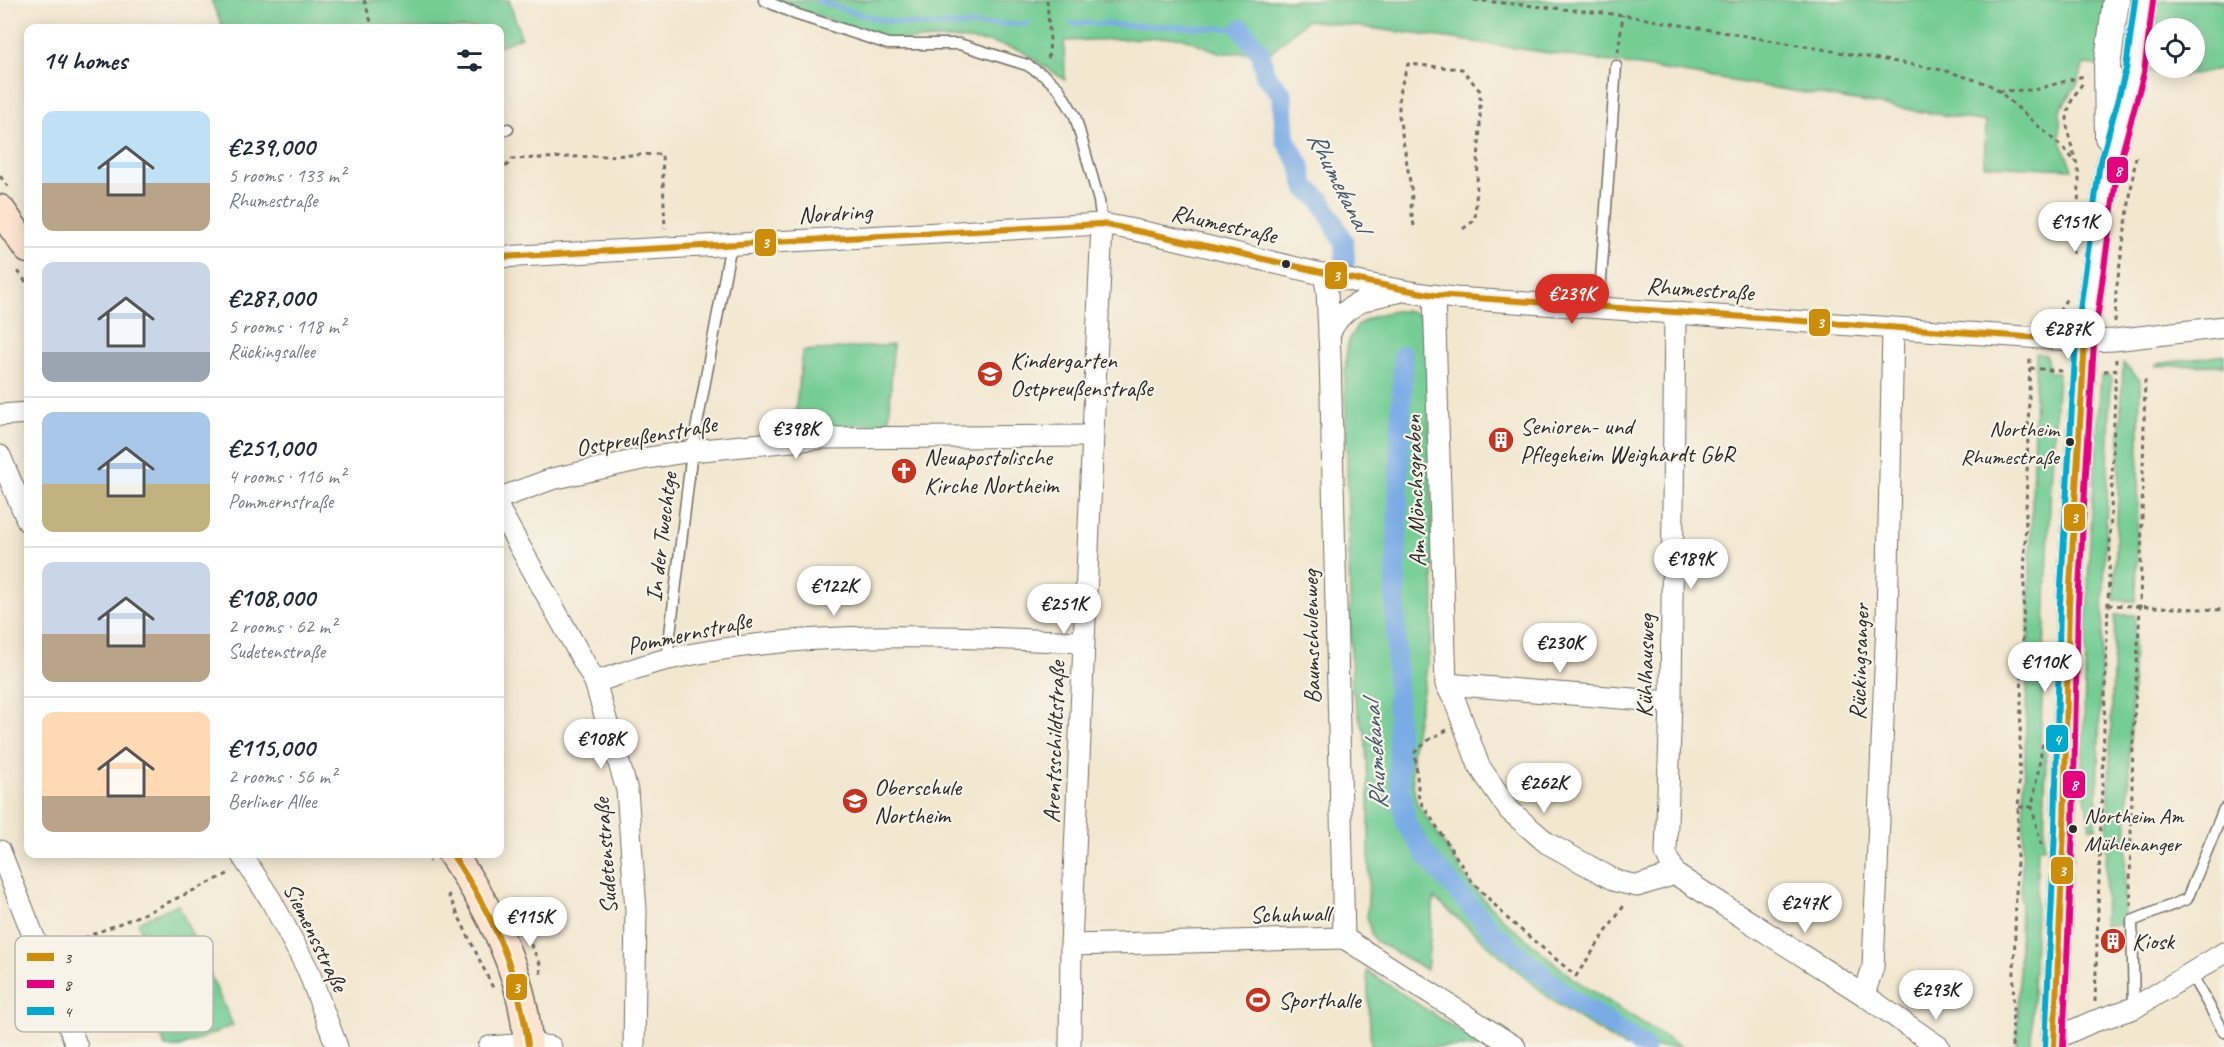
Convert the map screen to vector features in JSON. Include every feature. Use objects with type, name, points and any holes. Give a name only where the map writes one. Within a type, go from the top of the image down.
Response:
[{"type":"main road","points":[[0,209],[24,243]]},
{"type":"main road","points":[[443,862],[467,874],[496,927],[510,960],[536,1046]]},
{"type":"street","points":[[2108,170],[2098,71],[2116,0]]},
{"type":"street","points":[[2054,1043],[2064,829],[2069,604],[2085,341],[2108,170],[2135,71],[2144,0]]},
{"type":"street","name":"Rhumestraße","points":[[1102,224],[1140,230],[1324,274],[1434,296],[2085,341],[2114,340],[2224,327]]},
{"type":"street","name":"Nordring","points":[[504,257],[1102,224]]},
{"type":"street","name":"Arentsschildtstraße","points":[[1070,1047],[1071,945],[1102,224]]},
{"type":"street","name":"Baumschulenweg","points":[[1324,274],[1329,336],[1344,938]]},
{"type":"street","points":[[1329,336],[1332,326],[1340,316],[1357,303],[1382,295],[1409,291]]},
{"type":"street","name":"Am Mönchsgraben","points":[[1434,296],[1446,684],[1455,700],[1479,766],[1509,810],[1547,843],[1616,881],[1637,886]]},
{"type":"street","name":"Kühlhausweg","points":[[1675,312],[1671,702],[1666,854],[1675,874]]},
{"type":"street","name":"Rückingsanger","points":[[1864,995],[1873,967],[1887,621],[1893,328]]},
{"type":"street","points":[[0,415],[24,413]]},
{"type":"street","name":"Ostpreußenstraße","points":[[504,497],[552,479],[642,459],[692,451],[823,438],[1092,436]]},
{"type":"street","points":[[0,456],[24,513]]},
{"type":"street","name":"Sudetenstraße","points":[[504,518],[595,682],[627,790],[636,910],[634,1047]]},
{"type":"street","name":"Pommernstraße","points":[[595,682],[667,659],[755,643],[831,637],[918,635],[1083,642]]},
{"type":"street","points":[[1446,684],[1671,702]]},
{"type":"street","points":[[0,851],[34,936]]},
{"type":"street","name":"Siemensstraße","points":[[244,859],[271,900],[308,970],[337,1047]]},
{"type":"street","points":[[1637,886],[1675,874],[1864,995],[1939,1047]]},
{"type":"street","name":"Schuhwall","points":[[1071,945],[1344,938],[1515,1047]]},
{"type":"street","points":[[2054,1043],[2092,1022],[2134,1008],[2224,953]]},
{"type":"street","points":[[71,1032],[77,1047]]},
{"type":"street","points":[[489,1047],[536,1046]]},
{"type":"lane","points":[[764,0],[795,14],[888,44],[959,45],[1027,65],[1046,77],[1059,89],[1075,116],[1100,201],[1102,224]]},
{"type":"lane","points":[[1599,308],[1616,66]]},
{"type":"lane","name":"In der Twechtge","points":[[667,659],[692,451],[732,244]]},
{"type":"lane","points":[[2134,1008],[2132,921],[2187,899],[2224,809]]},
{"type":"lane","points":[[2192,974],[2224,1032]]},
{"type":"path","points":[[364,0],[372,24]]},
{"type":"path","points":[[1046,77],[1050,41],[1047,0]]},
{"type":"path","points":[[1474,0],[1623,15],[1943,70],[2000,90],[2077,163]]},
{"type":"path","points":[[1616,66],[1623,15]]},
{"type":"path","points":[[1414,226],[1411,209],[1412,194],[1399,116],[1400,93],[1408,64],[1462,69],[1480,92],[1475,220],[1460,231]]},
{"type":"path","points":[[2000,90],[2034,90],[2098,71]]},
{"type":"path","points":[[2073,262],[2079,179],[2068,133],[2069,107],[2098,71]]},
{"type":"path","points":[[516,153],[518,159]]},
{"type":"path","points":[[2092,1022],[2096,995],[2117,369],[2114,340],[2116,291],[2136,153]]},
{"type":"path","points":[[504,169],[512,159],[662,154],[666,247]]},
{"type":"path","points":[[2053,339],[2055,315],[2068,297],[2070,285]]},
{"type":"path","points":[[2012,1047],[2031,338]]},
{"type":"path","points":[[2030,368],[2061,371]]},
{"type":"path","points":[[2132,921],[2130,884],[2133,743],[2140,607],[2145,380]]},
{"type":"path","points":[[2108,605],[2224,610]]},
{"type":"path","points":[[1462,723],[1430,739],[1415,752],[1419,799],[1471,880],[1508,919],[1576,976],[1637,886]]},
{"type":"path","points":[[2019,807],[2032,807]]},
{"type":"path","points":[[88,936],[148,912],[244,859]]},
{"type":"path","points":[[445,888],[494,991]]},
{"type":"green space","points":[[211,0],[509,0],[521,37],[504,44],[504,24],[221,24]]},
{"type":"green space","points":[[775,0],[2224,0],[2224,68],[2205,72],[2205,18],[2145,18],[2145,71],[2084,64],[2078,83],[2060,110],[2060,139],[2072,169],[1984,165],[1986,122],[1652,68],[1307,20],[1271,52],[1221,53],[1181,37],[1064,41],[1065,80],[1020,50],[989,42],[956,39],[891,40],[798,10]]},
{"type":"green space","points":[[1395,311],[1409,311],[1420,316],[1427,334],[1434,603],[1433,625],[1413,747],[1412,774],[1417,803],[1472,887],[1505,921],[1575,980],[1681,1047],[1624,1047],[1555,1003],[1434,898],[1427,970],[1375,941],[1371,934],[1367,917],[1369,799],[1365,732],[1352,690],[1345,380],[1347,352],[1353,332],[1368,319]]},
{"type":"green space","points":[[893,345],[889,423],[793,428],[803,351]]},
{"type":"green space","points":[[2036,353],[2046,355],[2049,372],[2058,373],[2050,502],[2040,748],[2046,751],[2044,848],[2038,848],[2031,1047],[2017,1047]]},
{"type":"green space","points":[[2224,355],[2224,365],[2156,366],[2156,364]]},
{"type":"green space","points":[[2123,363],[2140,380],[2136,601],[2114,600]]},
{"type":"green space","points":[[2101,376],[2111,376],[2096,828],[2090,828],[2082,776],[2089,556]]},
{"type":"green space","points":[[2115,615],[2135,615],[2123,925],[2104,925]]},
{"type":"green space","points":[[178,904],[193,936],[143,936],[138,922]]},
{"type":"green space","points":[[1367,971],[1484,1047],[1371,1047]]},
{"type":"green space","points":[[213,981],[233,1025],[180,1047],[165,1047],[159,1032],[213,1032]]},
{"type":"waterway","points":[[817,0],[868,16],[908,24],[948,26],[1028,24]]},
{"type":"waterway","points":[[1072,23],[1242,29]]},
{"type":"waterway","name":"Rhumekanal","points":[[1242,29],[1261,54],[1265,75],[1282,94],[1285,139],[1300,165],[1305,187],[1322,201],[1344,243],[1345,262]]},
{"type":"waterway","name":"Rhumekanal","points":[[1403,355],[1395,599],[1399,776],[1406,823],[1428,858],[1493,932],[1567,996],[1645,1047]]},
{"type":"transit line","name":"4","points":[[2045,1047],[2055,829],[2060,603],[2076,340],[2099,169],[2126,69],[2135,0]]},
{"type":"transit line","name":"8","points":[[2063,1047],[2073,829],[2078,604],[2094,342],[2117,172],[2144,73],[2153,1]]},
{"type":"transit line","name":"3","points":[[504,257],[1102,224],[1434,295],[2085,341]]},
{"type":"transit line","name":"3","points":[[2054,1047],[2064,829],[2069,604],[2085,341]]},
{"type":"transit line","name":"3","points":[[455,858],[480,899],[502,945],[518,992],[528,1044]]},
{"type":"place","name":"Kindergarten Ostpreußenstraße","points":[[990,374]]},
{"type":"place","name":"Senioren- und Pflegeheim Weighardt GbR","points":[[1501,440]]},
{"type":"place","name":"Northeim Rhumestraße","points":[[2070,442]]},
{"type":"place","name":"Neuapostolische Kirche Northeim","points":[[904,471]]},
{"type":"place","name":"Oberschule Northeim","points":[[855,801]]},
{"type":"place","name":"Northeim Am Mühlenanger","points":[[2073,829]]},
{"type":"place","name":"Kiosk","points":[[2113,941]]},
{"type":"place","name":"Sporthalle","points":[[1258,1000]]}]
